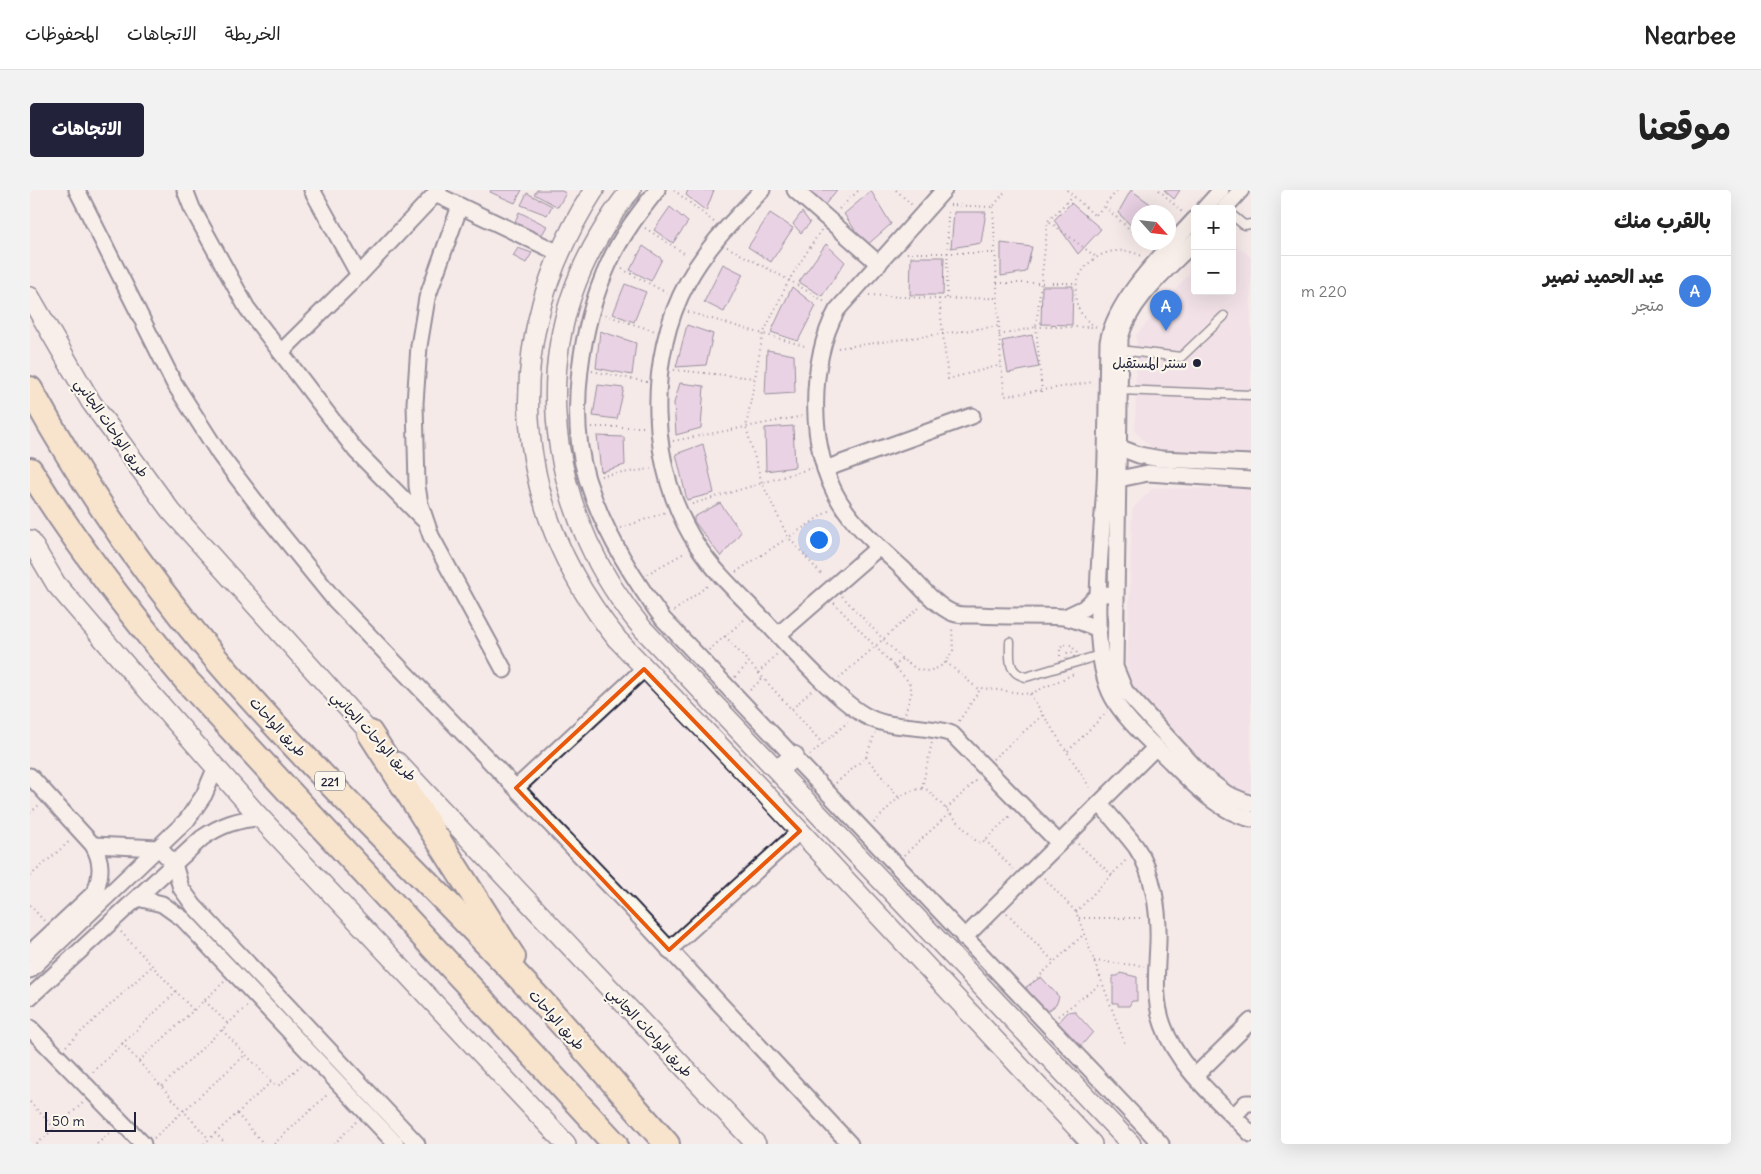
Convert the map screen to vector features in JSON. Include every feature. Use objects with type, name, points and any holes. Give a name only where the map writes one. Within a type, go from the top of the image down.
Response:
[{"type":"highway","name":"طريق الواحات","points":[[30,389],[49,423],[129,545],[216,658],[274,723],[542,1002],[667,1144]]},
{"type":"highway","name":"221","points":[[30,470],[110,586],[186,680],[615,1144]]},
{"type":"highway","points":[[370,733],[542,1002]]},
{"type":"street","points":[[77,190],[174,383],[220,455],[333,598],[516,788],[850,1144]]},
{"type":"street","points":[[185,190],[192,208],[247,308],[356,452],[425,521]]},
{"type":"street","points":[[312,190],[359,275]]},
{"type":"street","points":[[594,190],[559,253],[540,308],[530,358],[527,408],[536,480],[550,526],[571,573],[600,618],[644,669],[800,831],[1092,1144]]},
{"type":"street","points":[[631,190],[611,216],[584,263],[562,330],[556,376],[556,423],[568,493],[594,556],[629,612],[1131,1144]]},
{"type":"street","points":[[657,190],[633,220],[609,262],[591,310],[579,369],[579,427],[587,478],[609,532],[635,581],[663,619],[1161,1144]]},
{"type":"street","points":[[762,190],[720,236],[699,264],[678,304],[667,335],[659,384],[659,427],[666,467],[678,508],[697,546],[723,577],[783,640],[859,712],[880,722],[935,728],[952,734],[1022,805],[1064,839]]},
{"type":"street","points":[[795,190],[828,220],[883,259]]},
{"type":"street","points":[[944,190],[838,310],[827,329],[820,350],[817,414],[818,445],[824,466],[840,503],[850,517],[932,596],[952,612],[1006,617],[1065,617],[1099,629]]},
{"type":"street","points":[[1207,205],[1220,190]]},
{"type":"street","points":[[1228,205],[1241,190]]},
{"type":"street","points":[[281,352],[359,275],[437,192],[460,206],[559,253]]},
{"type":"street","points":[[460,206],[427,298],[419,346],[415,403],[417,486],[425,521],[504,670]]},
{"type":"street","points":[[1191,222],[1103,327],[1108,342],[1112,444],[1111,481],[1116,667],[1125,691],[1214,786],[1227,794],[1251,804]]},
{"type":"street","points":[[1112,444],[1119,390],[1120,338],[1129,315],[1191,245]]},
{"type":"street","name":"طريق الواحات الجانبي","points":[[30,297],[91,402],[170,510],[370,733],[756,1144]]},
{"type":"street","points":[[824,466],[972,416]]},
{"type":"street","points":[[1112,444],[1139,455],[1155,458],[1251,463]]},
{"type":"street","points":[[1111,481],[1148,473],[1251,480]]},
{"type":"street","points":[[1111,481],[1099,594],[1101,659],[1106,684],[1116,703],[1156,747],[1211,800],[1224,809],[1251,819]]},
{"type":"street","points":[[30,540],[56,584],[261,818],[566,1144]]},
{"type":"street","points":[[783,640],[830,590],[879,546]]},
{"type":"street","points":[[1065,617],[1084,608],[1099,594],[1115,595]]},
{"type":"street","points":[[516,788],[644,669]]},
{"type":"street","points":[[964,938],[1156,747]]},
{"type":"street","points":[[778,770],[797,760]]},
{"type":"street","points":[[30,970],[187,820],[204,795],[216,767]]},
{"type":"street","points":[[30,776],[93,845],[99,855],[101,867],[100,880],[95,892],[30,953]]},
{"type":"street","points":[[1100,803],[1136,848],[1147,867],[1158,918],[1157,997],[1163,1026],[1172,1044],[1195,1076],[1251,1134]]},
{"type":"street","points":[[30,997],[202,838],[230,823],[261,818]]},
{"type":"street","points":[[187,820],[202,838]]},
{"type":"street","points":[[669,950],[800,831]]},
{"type":"street","points":[[93,845],[159,848],[174,864],[181,888],[190,902],[417,1144]]},
{"type":"street","points":[[138,898],[154,901],[177,913],[396,1144]]},
{"type":"street","points":[[1195,1076],[1251,1021]]},
{"type":"street","points":[[30,1028],[142,1144]]},
{"type":"street","points":[[342,1087],[357,1080]]},
{"type":"street","points":[[1234,1116],[1246,1103],[1251,1103]]},
{"type":"lane","points":[[1236,218],[1244,225],[1251,224]]},
{"type":"lane","points":[[1119,350],[1181,357],[1224,316]]},
{"type":"lane","points":[[1119,390],[1251,395]]},
{"type":"lane","points":[[1010,642],[1010,668],[1020,676],[1032,677],[1079,662],[1101,659]]},
{"type":"path","points":[[674,190],[720,236],[838,310]]},
{"type":"path","points":[[859,190],[828,220],[789,280],[763,334],[746,427],[762,483],[788,537],[875,646],[912,686],[901,725]]},
{"type":"path","points":[[896,190],[922,214]]},
{"type":"path","points":[[1006,190],[993,207],[999,335],[1005,396],[1042,392],[1108,380]]},
{"type":"path","points":[[1067,190],[1095,216],[1118,190]]},
{"type":"path","points":[[1159,190],[1191,218]]},
{"type":"path","points":[[1042,392],[1036,327],[1048,221],[1073,196]]},
{"type":"path","points":[[947,298],[948,205],[993,207]]},
{"type":"path","points":[[1104,206],[1131,231]]},
{"type":"path","points":[[633,220],[699,264]]},
{"type":"path","points":[[1048,221],[1096,257]]},
{"type":"path","points":[[1103,327],[1089,323],[1079,308],[1076,283],[1084,267],[1096,257],[1109,251],[1129,251],[1142,256],[1154,266]]},
{"type":"path","points":[[883,259],[947,252],[995,253]]},
{"type":"path","points":[[609,262],[678,304],[763,334],[820,350],[999,326]]},
{"type":"path","points":[[996,283],[1076,283]]},
{"type":"path","points":[[852,294],[939,299],[997,298]]},
{"type":"path","points":[[939,299],[948,379],[1001,365]]},
{"type":"path","points":[[591,310],[667,335]]},
{"type":"path","points":[[999,335],[1036,327],[1103,327]]},
{"type":"path","points":[[661,368],[754,378]]},
{"type":"path","points":[[579,369],[659,384]]},
{"type":"path","points":[[661,443],[817,414]]},
{"type":"path","points":[[579,427],[659,427]]},
{"type":"path","points":[[609,532],[678,508],[824,466]]},
{"type":"path","points":[[587,478],[666,467]]},
{"type":"path","points":[[663,619],[723,577],[840,503]]},
{"type":"path","points":[[635,581],[697,546]]},
{"type":"path","points":[[830,590],[884,638],[902,658],[918,670],[928,671],[938,668],[946,662],[953,650],[952,612]]},
{"type":"path","points":[[792,709],[875,646],[932,596]]},
{"type":"path","points":[[700,658],[755,610]]},
{"type":"path","points":[[725,636],[823,744]]},
{"type":"path","points":[[758,673],[783,640]]},
{"type":"path","points":[[1064,644],[1074,648],[1079,662]]},
{"type":"path","points":[[1059,651],[1066,656]]},
{"type":"path","points":[[894,667],[902,658]]},
{"type":"path","points":[[946,662],[978,689],[985,688],[1030,694],[1101,659]]},
{"type":"path","points":[[727,685],[749,663]]},
{"type":"path","points":[[740,700],[763,678]]},
{"type":"path","points":[[952,734],[978,689]]},
{"type":"path","points":[[1030,694],[1100,803]]},
{"type":"path","points":[[1068,751],[1116,703]]},
{"type":"path","points":[[797,760],[823,744],[859,712]]},
{"type":"path","points":[[946,809],[1044,714]]},
{"type":"path","points":[[827,791],[866,757],[880,722]]},
{"type":"path","points":[[922,788],[935,728]]},
{"type":"path","points":[[866,757],[899,798]]},
{"type":"path","points":[[865,831],[899,798],[910,790],[922,788],[928,790],[977,842],[982,843],[1022,805]]},
{"type":"path","points":[[895,863],[950,813]]},
{"type":"path","points":[[30,876],[80,832]]},
{"type":"path","points":[[1064,839],[1112,875]]},
{"type":"path","points":[[986,840],[1076,912],[1125,1044]]},
{"type":"path","points":[[1076,912],[1136,848]]},
{"type":"path","points":[[998,904],[1054,962]]},
{"type":"path","points":[[30,905],[53,931]]},
{"type":"path","points":[[1079,918],[1158,918]]},
{"type":"path","points":[[112,922],[194,1011]]},
{"type":"path","points":[[1020,995],[1084,934]]},
{"type":"path","points":[[1094,961],[1156,967]]},
{"type":"path","points":[[56,1055],[152,966]]},
{"type":"path","points":[[139,1062],[234,972]]},
{"type":"path","points":[[1048,1024],[1102,983]]},
{"type":"path","points":[[82,1082],[176,992]]},
{"type":"path","points":[[162,1086],[257,996]]},
{"type":"path","points":[[205,1001],[228,1024]]},
{"type":"path","points":[[222,1030],[271,1082],[280,1085],[312,1055]]},
{"type":"path","points":[[122,1043],[209,1139]]},
{"type":"path","points":[[148,1144],[245,1055]]},
{"type":"path","points":[[204,1144],[271,1082]]},
{"type":"path","points":[[274,1144],[342,1087]]},
{"type":"path","points":[[37,1144],[93,1093]]},
{"type":"path","points":[[30,1102],[54,1128]]},
{"type":"path","points":[[334,1144],[366,1113]]},
{"type":"path","points":[[237,1114],[264,1144]]},
{"type":"path","points":[[97,1144],[122,1122]]},
{"type":"path","points":[[215,1133],[226,1144]]},
{"type":"highlighted area","points":[[644,669],[800,831],[669,950],[516,788]]},
{"type":"shaded area","points":[[1236,244],[1251,257],[1251,455],[1155,451],[1135,432],[1136,335],[1191,272],[1191,295],[1236,295]]},
{"type":"shaded area","points":[[1153,488],[1251,489],[1251,791],[1242,792],[1215,775],[1136,691],[1127,672],[1132,509]]},
{"type":"building","points":[[491,190],[522,190],[515,203],[490,192]]},
{"type":"building","points":[[537,190],[559,190],[566,193],[558,207],[534,194]]},
{"type":"building","points":[[688,190],[714,190],[706,211],[686,195]]},
{"type":"building","points":[[807,190],[837,190],[823,207]]},
{"type":"building","points":[[1131,190],[1152,205],[1131,205],[1131,225],[1118,213]]},
{"type":"building","points":[[1164,190],[1180,190],[1174,199]]},
{"type":"building","points":[[871,191],[891,224],[866,246],[844,214]]},
{"type":"building","points":[[527,193],[552,206],[547,215],[521,205]]},
{"type":"building","points":[[1071,203],[1101,229],[1078,254],[1054,220]]},
{"type":"building","points":[[670,207],[688,222],[673,243],[654,230]]},
{"type":"building","points":[[519,212],[547,226],[539,240],[513,227]]},
{"type":"building","points":[[802,212],[810,223],[801,233],[793,224]]},
{"type":"building","points":[[954,212],[986,212],[981,243],[951,248]]},
{"type":"building","points":[[770,213],[793,228],[771,262],[748,247]]},
{"type":"building","points":[[1001,243],[1032,247],[1026,272],[1001,276]]},
{"type":"building","points":[[826,244],[845,262],[822,296],[799,282]]},
{"type":"building","points":[[643,246],[662,259],[651,281],[630,270]]},
{"type":"building","points":[[518,248],[532,253],[526,263],[513,256]]},
{"type":"building","points":[[911,257],[944,257],[943,295],[910,295]]},
{"type":"building","points":[[723,264],[743,274],[724,312],[704,302]]},
{"type":"building","points":[[625,284],[646,292],[634,322],[613,314]]},
{"type":"building","points":[[1042,286],[1073,286],[1072,325],[1041,324]]},
{"type":"building","points":[[792,287],[816,306],[798,341],[771,332]]},
{"type":"building","points":[[687,325],[713,334],[706,365],[676,367]]},
{"type":"building","points":[[600,331],[636,343],[632,375],[596,368]]},
{"type":"building","points":[[1032,335],[1039,367],[1008,373],[1002,341]]},
{"type":"building","points":[[767,350],[794,355],[795,393],[765,395]]},
{"type":"building","points":[[680,383],[704,386],[701,428],[676,435],[674,403]]},
{"type":"building","points":[[598,385],[624,388],[617,419],[593,416]]},
{"type":"building","points":[[793,426],[795,467],[766,471],[765,428]]},
{"type":"building","points":[[597,436],[624,437],[625,465],[601,472]]},
{"type":"building","points":[[703,444],[714,493],[687,500],[676,454]]},
{"type":"building","points":[[720,503],[741,532],[721,557],[694,521],[694,517]]},
{"type":"building","points":[[1120,973],[1137,977],[1137,1001],[1132,1001],[1129,1006],[1118,1006],[1118,1003],[1113,1003],[1113,976],[1118,976]]},
{"type":"building","points":[[1041,977],[1059,997],[1056,1005],[1044,1014],[1023,994],[1027,989],[1026,987]]},
{"type":"building","points":[[1074,1011],[1093,1032],[1081,1046],[1080,1044],[1076,1047],[1055,1026],[1068,1012]]},
{"type":"place","name":"عبد الحميد نصير","points":[[1166,331]]},
{"type":"place","name":"سنتر المستقبل","points":[[1197,363]]}]
